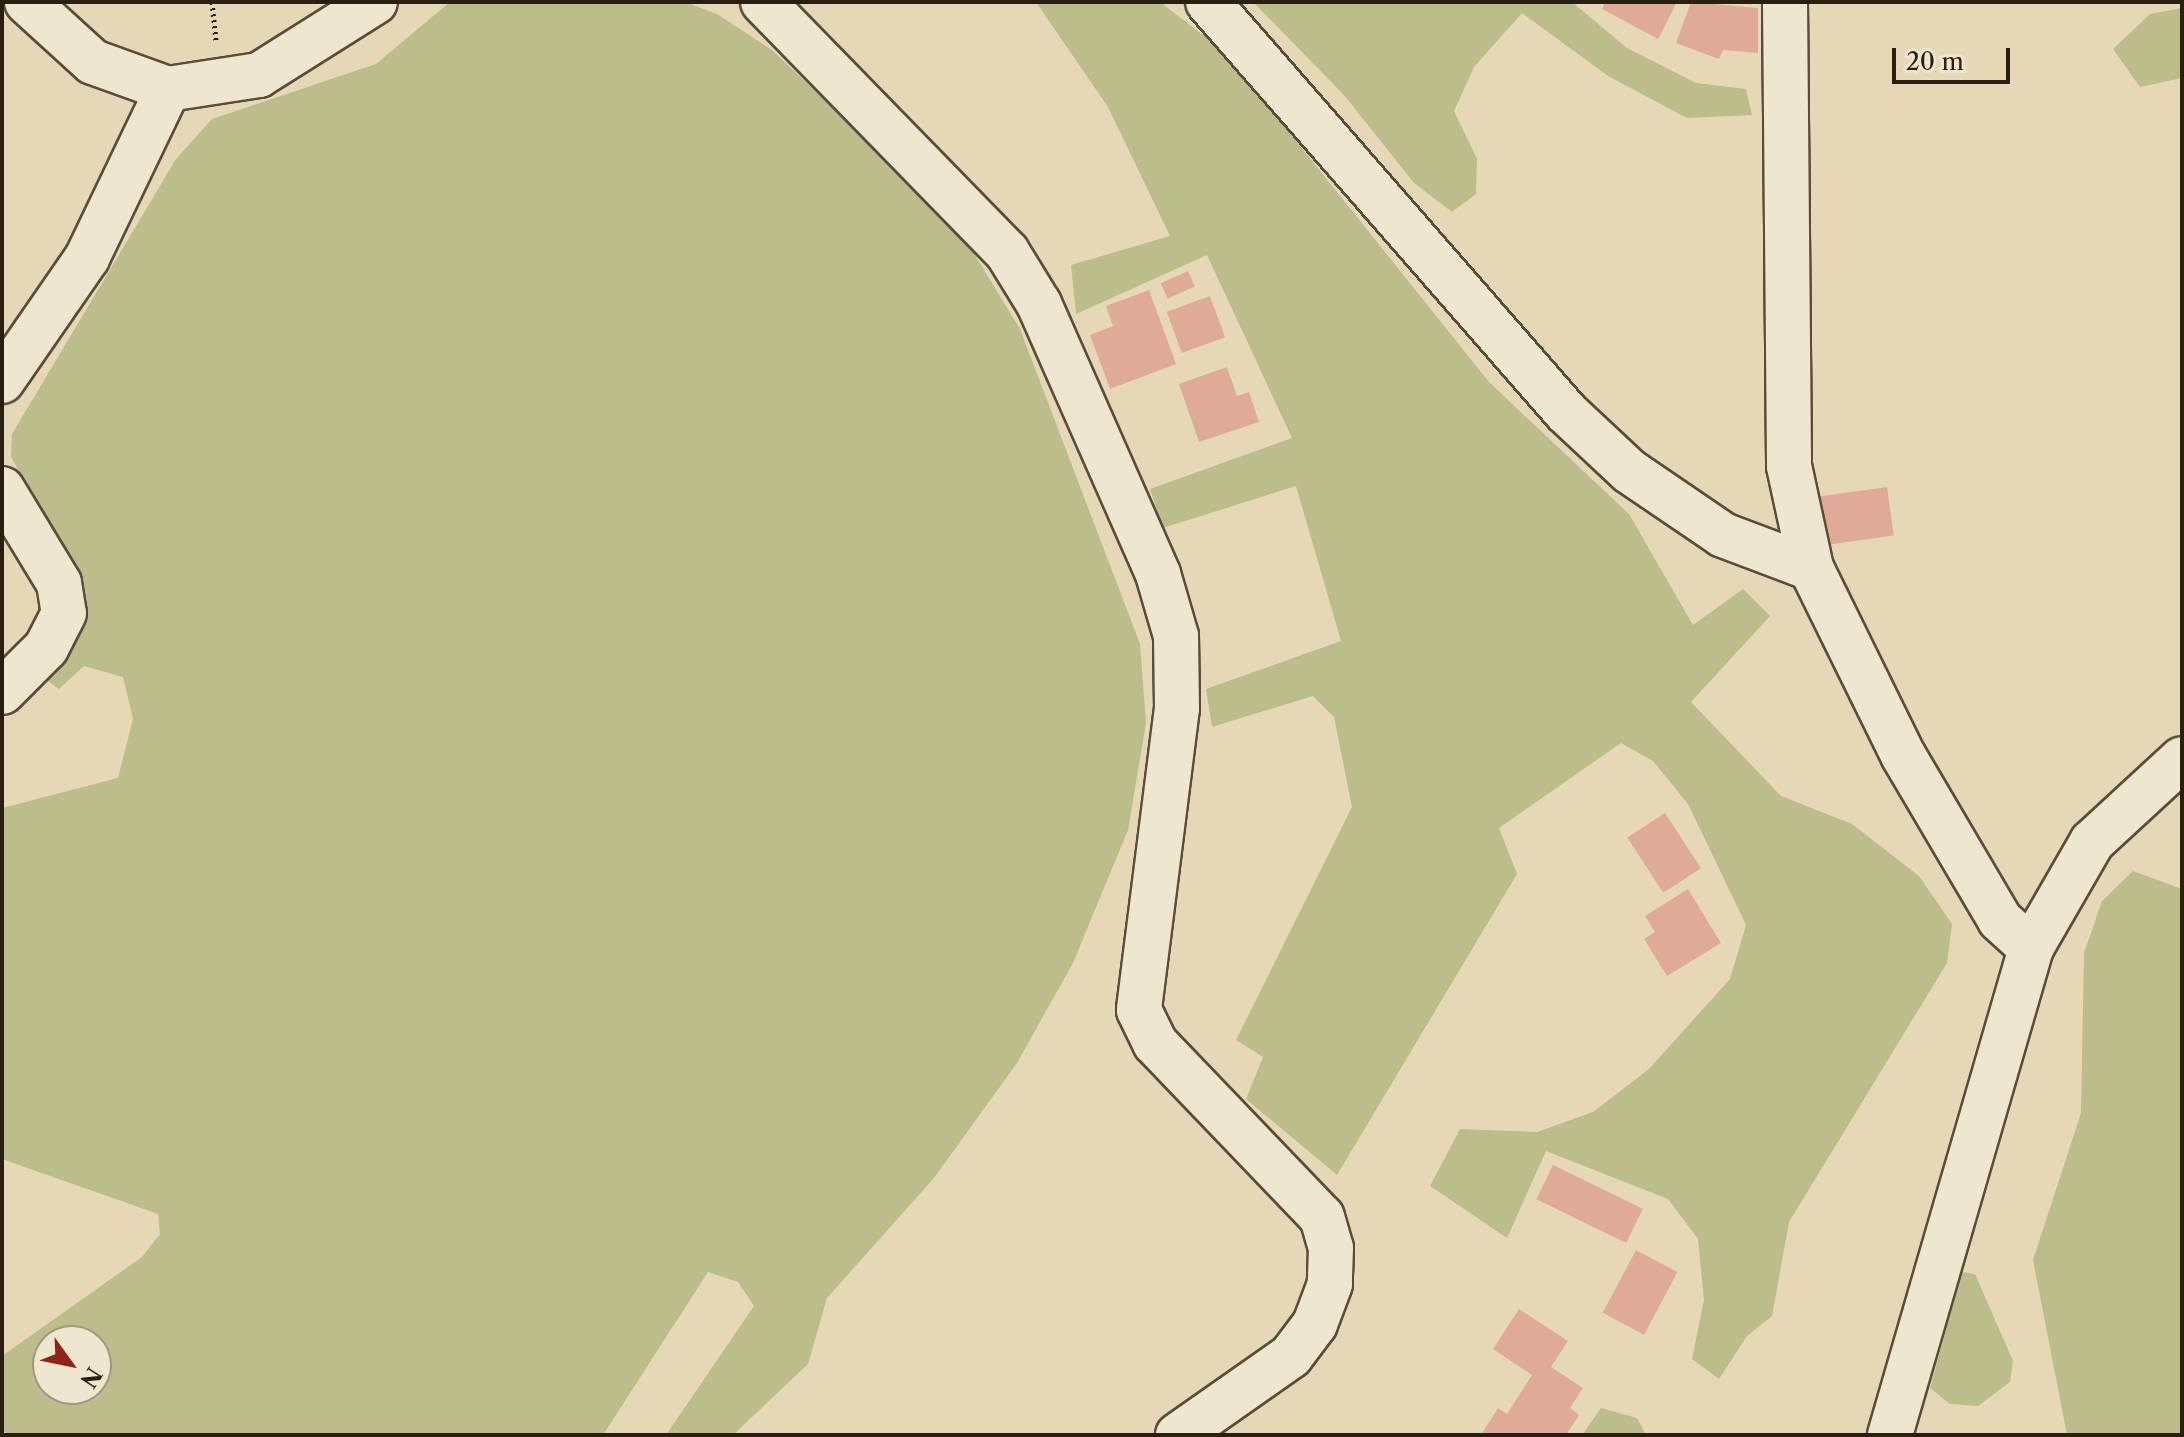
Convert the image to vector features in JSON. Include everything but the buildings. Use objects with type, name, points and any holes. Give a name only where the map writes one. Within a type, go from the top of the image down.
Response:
[{"type":"street","points":[[27,2],[93,62],[168,89],[259,75],[375,2]]},
{"type":"street","points":[[763,2],[1007,252],[1039,304],[1158,574],[1176,636],[1177,708],[1139,1010],[1155,1043],[1322,1217],[1331,1248],[1330,1284],[1315,1324],[1291,1356],[1178,1435]]},
{"type":"street","points":[[1208,2],[1576,422],[1629,471],[1723,535],[1811,568]]},
{"type":"street","points":[[1785,2],[1789,466],[1811,568],[1911,769],[2000,920],[2031,948]]},
{"type":"street","points":[[2,381],[87,258],[168,89]]},
{"type":"street","points":[[2,489],[59,583],[64,613],[46,648],[2,692]]},
{"type":"street","points":[[1890,1435],[2031,948],[2092,842],[2182,759]]},
{"type":"green space","points":[[450,2],[685,2],[717,14],[772,50],[958,227],[1020,329],[1140,644],[1146,723],[1128,830],[1073,963],[1017,1063],[934,1178],[827,1298],[808,1364],[733,1435],[666,1435],[754,1306],[738,1282],[708,1272],[603,1435],[8,1435],[2,1429],[2,1356],[32,1335],[32,1405],[112,1405],[112,1325],[46,1325],[142,1257],[160,1234],[158,1214],[2,1159],[2,808],[118,778],[133,719],[123,677],[84,666],[59,689],[45,679],[86,606],[73,565],[11,457],[12,434],[176,159],[212,119],[376,64]]},
{"type":"green space","points":[[1036,2],[1160,2],[1225,52],[1489,382],[1629,514],[1693,625],[1743,589],[1770,616],[1691,702],[1781,796],[1852,824],[1919,876],[1952,924],[1947,963],[1789,1222],[1772,1316],[1747,1336],[1719,1379],[1692,1359],[1704,1300],[1698,1239],[1668,1199],[1546,1151],[1507,1238],[1430,1186],[1460,1129],[1537,1132],[1593,1112],[1649,1069],[1730,979],[1746,925],[1688,804],[1653,761],[1621,743],[1499,828],[1517,874],[1337,1175],[1246,1099],[1263,1057],[1236,1040],[1352,807],[1334,717],[1313,696],[1212,727],[1206,689],[1341,641],[1296,486],[1163,528],[1150,489],[1292,438],[1207,255],[1076,314],[1071,265],[1170,236],[1108,107]]},
{"type":"green space","points":[[1253,2],[1572,2],[1627,48],[1696,83],[1746,89],[1752,115],[1687,118],[1608,76],[1522,13],[1474,67],[1454,111],[1477,159],[1476,194],[1452,212],[1414,183],[1344,95]]},
{"type":"green space","points":[[2182,8],[2182,78],[2140,87],[2113,49],[2150,14]]},
{"type":"green space","points":[[2133,871],[2182,889],[2182,1435],[2067,1435],[2033,1260],[2081,1113],[2084,953],[2102,901]]},
{"type":"green space","points":[[1962,1272],[1975,1274],[2013,1361],[2010,1382],[1978,1406],[1950,1404],[1930,1388]]},
{"type":"green space","points":[[1601,1408],[1637,1418],[1646,1435],[1582,1435]]}]
